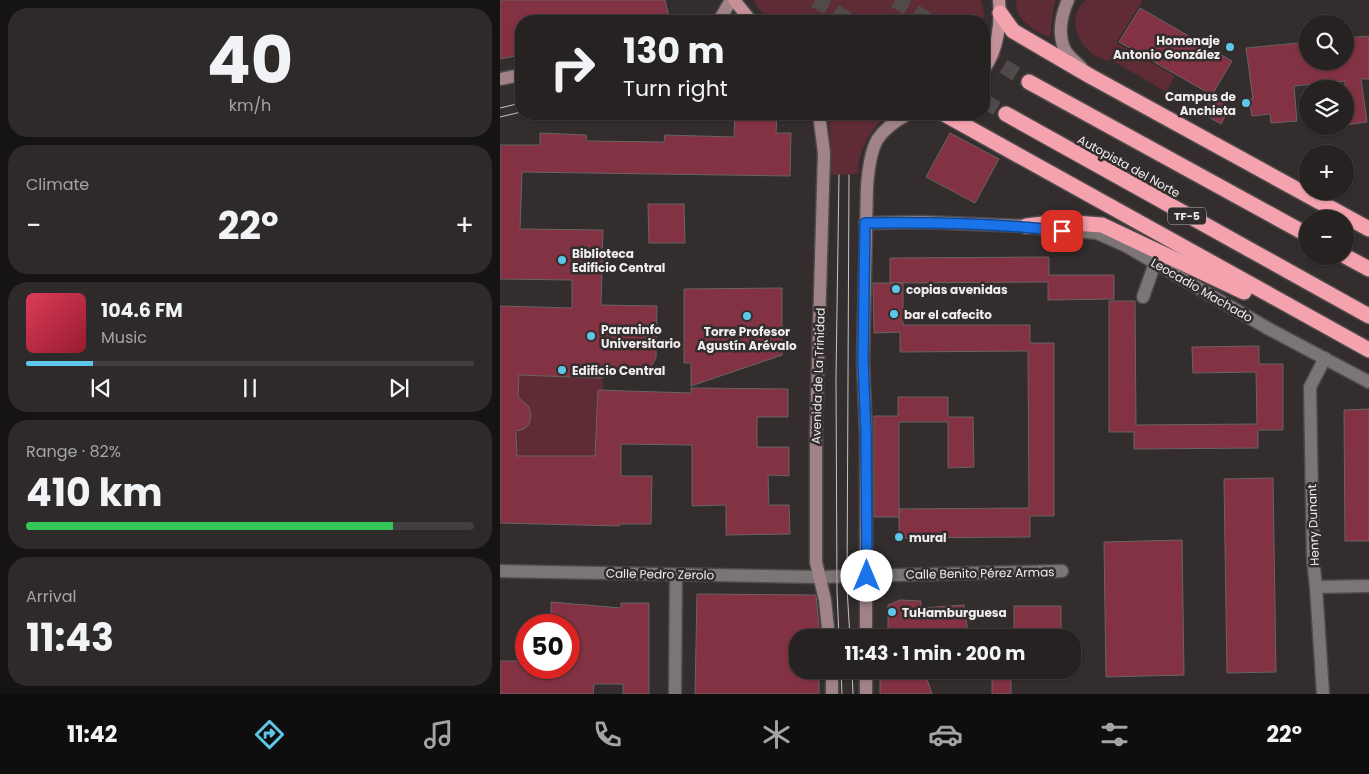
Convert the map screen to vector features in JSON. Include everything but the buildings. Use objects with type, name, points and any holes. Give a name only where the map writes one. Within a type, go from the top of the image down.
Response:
[{"type":"highway","points":[[1002,4],[1013,32],[1369,229]]},
{"type":"highway","name":"Autopista del Norte","points":[[1029,82],[1299,230]]},
{"type":"highway","name":"Autopista del Norte","points":[[1006,114],[1369,316]]},
{"type":"highway","points":[[955,120],[1369,351]]},
{"type":"highway","points":[[1026,226],[1060,222],[1102,225],[1369,351]]},
{"type":"highway","points":[[1354,261],[1369,269]]},
{"type":"main road","points":[[723,15],[732,0],[745,15]]},
{"type":"main road","points":[[1068,0],[1062,16],[1060,34],[1065,51],[1090,76]]},
{"type":"main road","points":[[990,57],[998,36],[1002,4]]},
{"type":"main road","points":[[500,79],[515,76]]},
{"type":"main road","name":"Avenida de La Trinidad","points":[[820,120],[824,153],[816,433],[816,562],[825,600],[827,629]]},
{"type":"main road","points":[[866,629],[866,434],[863,361],[865,223],[870,162],[877,140],[897,120]]},
{"type":"main road","points":[[865,223],[920,222],[1026,226]]},
{"type":"main road","points":[[832,679],[832,694]]},
{"type":"main road","points":[[866,679],[866,694]]},
{"type":"street","name":"Leocadio Machado","points":[[1026,226],[1097,234],[1126,246],[1269,329],[1369,382]]},
{"type":"street","points":[[1143,297],[1155,263]]},
{"type":"street","name":"Henry Dunant","points":[[1323,694],[1313,559],[1310,387],[1325,358]]},
{"type":"street","name":"Calle Pedro Zerolo","points":[[500,571],[838,577]]},
{"type":"street","name":"Calle Benito Pérez Armas","points":[[838,577],[1062,571]]},
{"type":"street","points":[[675,694],[676,575]]},
{"type":"street","points":[[1316,587],[1369,586]]},
{"type":"shaded area","points":[[754,0],[981,0],[984,13],[984,15],[765,15],[757,7]]},
{"type":"shaded area","points":[[1017,0],[1056,0],[1050,37],[1038,32],[1021,18],[1016,6]]},
{"type":"shaded area","points":[[1086,0],[1143,0],[1116,43],[1175,76],[1166,92],[1113,61],[1093,54],[1085,47],[1079,38],[1075,18],[1079,8]]},
{"type":"shaded area","points":[[829,120],[881,120],[865,144],[858,166],[858,174],[831,175]]},
{"type":"shaded area","points":[[519,375],[603,378],[603,405],[598,405],[596,432],[602,456],[517,456]]},
{"type":"tunnel","points":[[815,0],[841,15]]},
{"type":"tunnel","points":[[895,0],[920,15]]},
{"type":"tunnel","points":[[990,58],[1029,82]]},
{"type":"tunnel","points":[[990,105],[1006,114]]},
{"type":"tram line","points":[[500,108],[515,104]]},
{"type":"tram line","points":[[500,117],[515,113]]},
{"type":"tram line","points":[[839,175],[836,377],[839,629]]},
{"type":"tram line","points":[[849,175],[847,588],[849,629]]},
{"type":"tram line","points":[[841,679],[842,694]]},
{"type":"tram line","points":[[852,679],[853,694]]},
{"type":"place","name":"Homenaje Antonio González","points":[[1230,47]]},
{"type":"place","name":"Campus de Anchieta","points":[[1246,103]]},
{"type":"place","name":"Biblioteca Edificio Central","points":[[562,260]]},
{"type":"place","name":"copias avenidas","points":[[896,289]]},
{"type":"place","name":"bar el cafecito","points":[[894,314]]},
{"type":"place","name":"Torre Profesor Agustín Arévalo","points":[[747,316]]},
{"type":"place","name":"Paraninfo Universitario","points":[[591,336]]},
{"type":"place","name":"Edificio Central","points":[[562,370]]},
{"type":"place","name":"mural","points":[[899,537]]},
{"type":"place","name":"TuHamburguesa","points":[[892,612]]},
{"type":"route","points":[[867,576],[866,434],[863,361],[865,223],[920,222],[984,226],[1026,226],[1062,231]]}]
